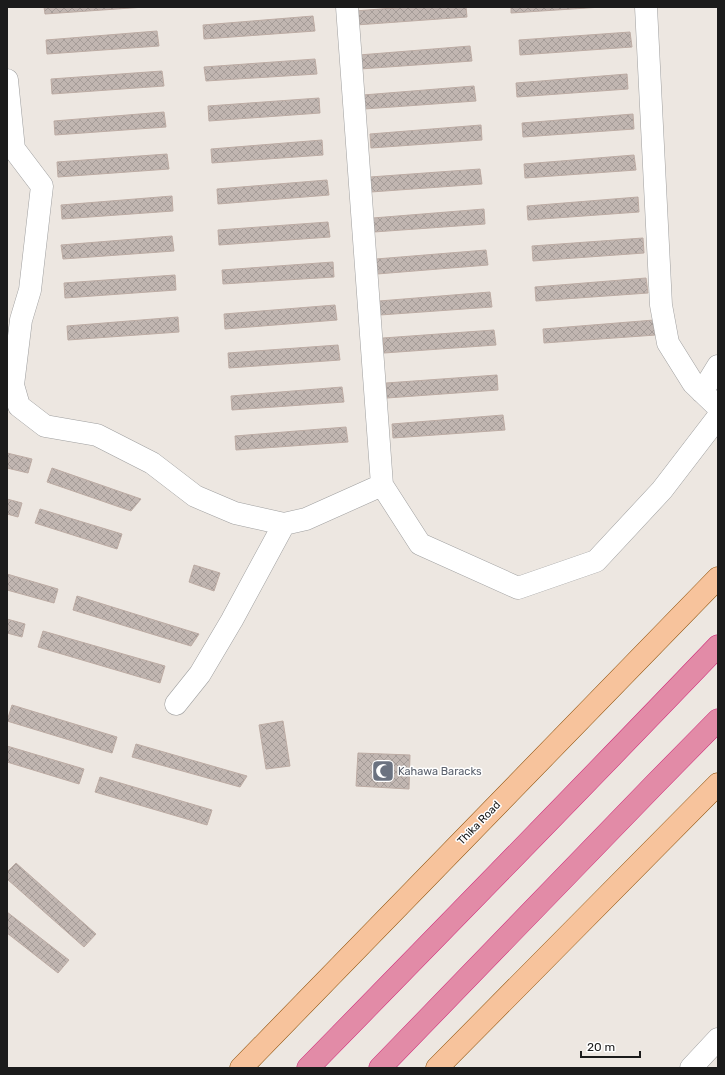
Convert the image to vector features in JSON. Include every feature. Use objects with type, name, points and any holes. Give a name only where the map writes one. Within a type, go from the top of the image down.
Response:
[{"type":"highway","points":[[308,1068],[576,795],[718,646]]},
{"type":"highway","points":[[380,1068],[718,720]]},
{"type":"main road","name":"Thika Road","points":[[241,1068],[718,578]]},
{"type":"main road","points":[[437,1068],[718,784]]},
{"type":"street","points":[[347,7],[382,485],[420,544],[518,588],[596,561],[662,490],[718,417]]},
{"type":"street","points":[[646,7],[662,305],[668,343],[693,383],[718,407]]},
{"type":"street","points":[[7,80],[14,149],[42,186],[30,290],[20,320],[13,385],[19,406],[44,426],[96,435],[152,463],[195,496],[208,502],[235,513],[284,524],[306,519],[382,485]]},
{"type":"street","points":[[702,392],[718,366]]},
{"type":"street","points":[[176,704],[200,674],[232,620],[284,524]]},
{"type":"street","points":[[691,1068],[718,1039]]},
{"type":"building","points":[[44,7],[145,7],[45,14]]},
{"type":"building","points":[[406,7],[466,7],[467,17],[356,25],[355,11]]},
{"type":"building","points":[[511,7],[602,7],[511,13]]},
{"type":"building","points":[[313,16],[315,31],[204,39],[203,25]]},
{"type":"building","points":[[157,31],[159,46],[47,54],[46,40]]},
{"type":"building","points":[[630,32],[632,47],[520,55],[519,40]]},
{"type":"building","points":[[470,46],[472,61],[360,69],[359,55]]},
{"type":"building","points":[[315,59],[317,74],[206,81],[204,67]]},
{"type":"building","points":[[162,71],[164,86],[52,94],[51,79]]},
{"type":"building","points":[[627,74],[628,89],[517,97],[516,83]]},
{"type":"building","points":[[474,86],[476,101],[364,109],[363,95]]},
{"type":"building","points":[[319,98],[320,113],[209,121],[208,106]]},
{"type":"building","points":[[164,112],[166,127],[55,135],[54,121]]},
{"type":"building","points":[[633,114],[634,129],[523,137],[522,123]]},
{"type":"building","points":[[481,125],[482,140],[371,148],[370,134]]},
{"type":"building","points":[[322,140],[323,155],[212,163],[211,149]]},
{"type":"building","points":[[167,154],[169,169],[58,177],[57,162]]},
{"type":"building","points":[[634,155],[636,170],[525,178],[524,164]]},
{"type":"building","points":[[480,169],[482,184],[371,192],[370,177]]},
{"type":"building","points":[[327,180],[329,195],[218,204],[217,189]]},
{"type":"building","points":[[172,196],[173,211],[62,219],[61,205]]},
{"type":"building","points":[[638,197],[639,212],[528,220],[527,206]]},
{"type":"building","points":[[484,209],[485,224],[374,232],[373,218]]},
{"type":"building","points":[[328,222],[330,237],[219,245],[218,230]]},
{"type":"building","points":[[172,236],[174,251],[63,259],[61,245]]},
{"type":"building","points":[[643,238],[644,253],[533,261],[532,246]]},
{"type":"building","points":[[486,250],[488,265],[377,274],[376,259]]},
{"type":"building","points":[[333,262],[334,277],[223,284],[222,270]]},
{"type":"building","points":[[175,275],[176,290],[65,298],[64,283]]},
{"type":"building","points":[[646,278],[648,293],[536,301],[535,287]]},
{"type":"building","points":[[490,292],[492,307],[380,315],[379,301]]},
{"type":"building","points":[[335,305],[337,320],[225,329],[224,314]]},
{"type":"building","points":[[178,317],[179,332],[68,340],[67,326]]},
{"type":"building","points":[[654,320],[656,335],[544,343],[543,329]]},
{"type":"building","points":[[494,330],[496,345],[384,353],[383,338]]},
{"type":"building","points":[[338,345],[340,360],[229,368],[228,353]]},
{"type":"building","points":[[497,375],[498,390],[387,398],[386,383]]},
{"type":"building","points":[[342,387],[344,402],[232,410],[231,396]]},
{"type":"building","points":[[503,415],[505,430],[393,438],[392,424]]},
{"type":"building","points":[[346,427],[348,442],[236,450],[235,436]]},
{"type":"building","points":[[7,453],[32,459],[28,473],[7,468]]},
{"type":"building","points":[[52,468],[141,499],[131,511],[47,482]]},
{"type":"building","points":[[7,499],[22,503],[18,517],[7,514]]},
{"type":"building","points":[[40,509],[122,534],[117,549],[35,523]]},
{"type":"building","points":[[194,565],[220,573],[214,591],[189,582]]},
{"type":"building","points":[[7,574],[58,589],[54,603],[7,590]]},
{"type":"building","points":[[77,596],[199,634],[191,646],[73,610]]},
{"type":"building","points":[[7,619],[25,624],[22,637],[7,633]]},
{"type":"building","points":[[43,631],[165,666],[160,683],[38,647]]},
{"type":"building","points":[[12,705],[117,737],[112,753],[7,721]]},
{"type":"building","points":[[283,721],[290,766],[266,769],[259,725]]},
{"type":"building","points":[[136,744],[247,776],[240,787],[132,757]]},
{"type":"building","points":[[7,746],[84,769],[79,784],[7,762]]},
{"type":"building","name":"Kahawa Baracks","points":[[358,753],[410,755],[409,789],[356,786]]},
{"type":"building","points":[[100,777],[212,810],[207,825],[95,792]]},
{"type":"building","points":[[16,863],[96,934],[84,947],[7,879],[7,872]]},
{"type":"building","points":[[7,912],[69,960],[58,973],[7,933]]},
{"type":"place","name":"Kahawa Baracks","points":[[383,771]]}]
